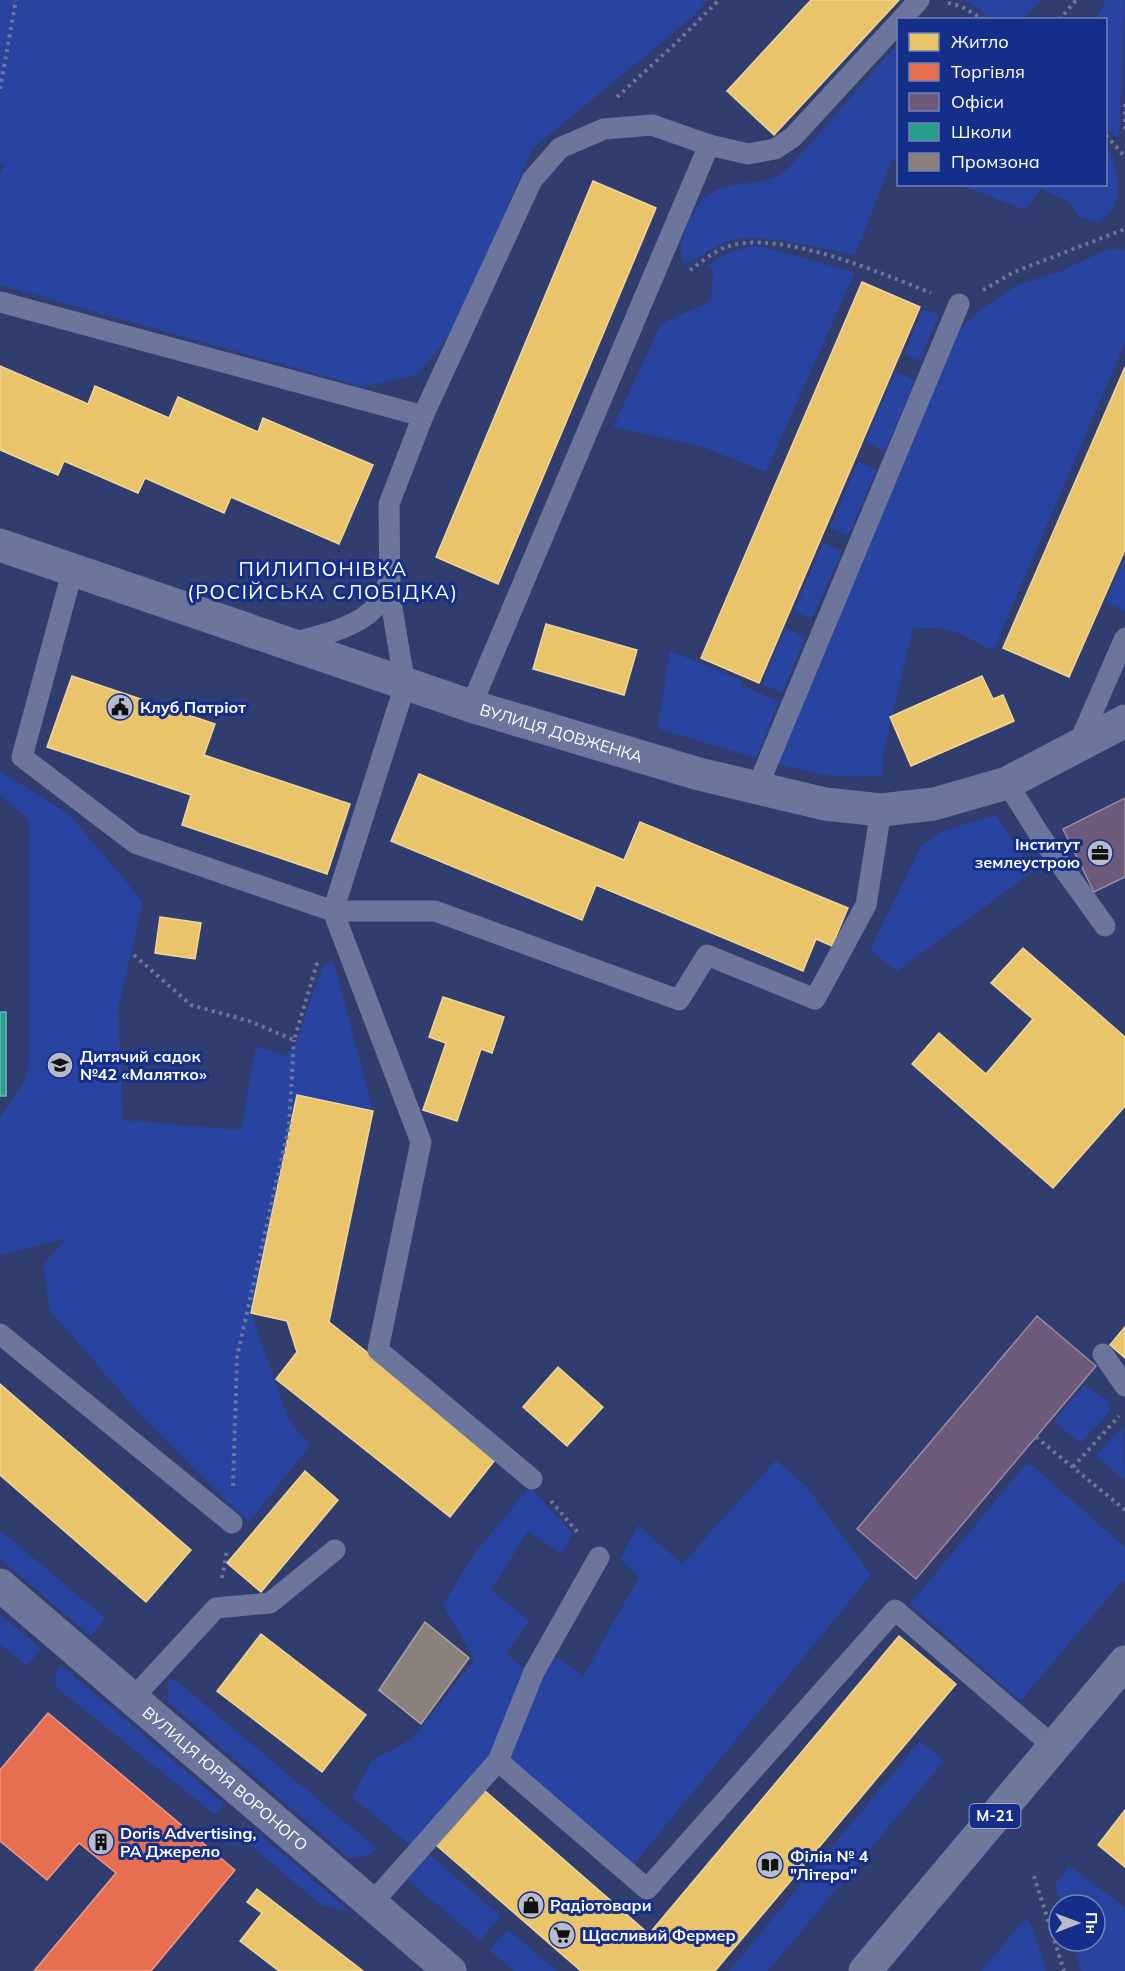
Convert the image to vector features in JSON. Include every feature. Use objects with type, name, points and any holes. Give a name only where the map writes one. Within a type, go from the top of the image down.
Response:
[{"type":"highway","name":"М-21","points":[[865,1971],[1125,1662]]},
{"type":"highway","name":"М-21","points":[[894,1971],[1125,1697]]},
{"type":"street","name":"ВУЛИЦЯ ДОВЖЕНКА","points":[[0,545],[74,568],[405,685],[471,706],[699,774],[825,804],[881,810],[934,804],[1007,783],[1125,721]]},
{"type":"street","name":"ВУЛИЦЯ ЮРІЯ ВОРОНОГО","points":[[0,1585],[134,1697],[450,1971]]},
{"type":"lane","points":[[903,18],[919,0]]},
{"type":"lane","points":[[531,1479],[378,1350],[421,1142],[333,911],[405,685],[394,630],[390,578],[389,504],[423,416],[532,180],[560,148],[604,129],[652,125],[709,145],[748,154],[775,149],[793,137],[897,24]]},
{"type":"lane","points":[[471,706],[709,145]]},
{"type":"lane","points":[[0,302],[423,416]]},
{"type":"lane","points":[[757,788],[959,304]]},
{"type":"lane","points":[[74,568],[22,757],[135,843],[333,911],[435,911],[679,1000],[707,955],[815,999],[866,905],[881,810]]},
{"type":"lane","points":[[288,644],[328,634],[362,617],[379,603],[390,578]]},
{"type":"lane","points":[[1078,745],[1125,638]]},
{"type":"lane","points":[[1007,783],[1041,837],[1105,926]]},
{"type":"lane","points":[[0,1334],[232,1524]]},
{"type":"lane","points":[[1103,1354],[1125,1386]]},
{"type":"lane","points":[[134,1697],[216,1608],[270,1604],[335,1550]]},
{"type":"lane","points":[[371,1904],[498,1761],[534,1672],[599,1557]]},
{"type":"lane","points":[[498,1761],[647,1889],[895,1610],[1053,1746]]},
{"type":"path","points":[[0,89],[16,0]]},
{"type":"path","points":[[613,100],[675,44],[718,0]]},
{"type":"path","points":[[1061,18],[1076,0]]},
{"type":"path","points":[[944,2],[961,6],[981,18]]},
{"type":"path","points":[[1125,104],[1125,134]]},
{"type":"path","points":[[1107,136],[1125,157]]},
{"type":"path","points":[[650,280],[680,278],[726,246],[763,243],[857,263],[959,304],[1014,272],[1125,229]]},
{"type":"path","points":[[216,1608],[232,1524],[237,1357],[289,1126],[294,1040],[333,911]]},
{"type":"path","points":[[134,955],[190,1005],[249,1021],[294,1040]]},
{"type":"path","points":[[1073,1467],[1125,1410]]},
{"type":"path","points":[[1036,1437],[1125,1510]]},
{"type":"path","points":[[1034,1876],[1064,1971]]},
{"type":"shaded area","points":[[0,0],[708,0],[695,15],[533,148],[454,329],[418,374],[363,387],[0,285],[0,174],[4,164],[0,163]]},
{"type":"shaded area","points":[[965,0],[1042,0],[1023,18],[991,18]]},
{"type":"shaded area","points":[[1106,0],[1125,0],[1119,136],[1116,138],[1107,127],[1107,18],[1097,18]]},
{"type":"shaded area","points":[[897,44],[897,160],[893,158],[855,255],[789,242],[754,238],[726,242],[684,264],[681,248],[684,234],[698,206],[708,195],[732,185],[772,178],[786,171]]},
{"type":"shaded area","points":[[1107,146],[1115,166],[1118,188],[1113,208],[1107,216],[1098,223],[1079,217],[1069,202],[1041,189],[1025,210],[963,186],[1107,186]]},
{"type":"shaded area","points":[[757,246],[855,272],[766,472],[703,447],[613,427],[661,324],[711,301],[713,269],[707,267],[713,262],[730,252]]},
{"type":"shaded area","points":[[1125,250],[1125,343],[993,651],[955,632],[937,628],[913,629],[883,753],[883,775],[829,775],[777,763],[956,333],[979,311],[1018,285],[1061,271],[1104,251]]},
{"type":"shaded area","points":[[923,309],[939,315],[919,361],[904,354]]},
{"type":"shaded area","points":[[895,372],[915,380],[885,451],[865,442]]},
{"type":"shaded area","points":[[858,462],[877,470],[848,536],[830,528]]},
{"type":"shaded area","points":[[823,543],[842,551],[812,619],[794,611]]},
{"type":"shaded area","points":[[1125,557],[1125,611],[1105,603]]},
{"type":"shaded area","points":[[785,628],[805,637],[782,693],[762,684]]},
{"type":"shaded area","points":[[670,651],[742,680],[740,685],[779,701],[756,758],[659,729]]},
{"type":"shaded area","name":"Дитячий садок №42 «Малятко»","points":[[0,771],[70,815],[143,902],[118,1009],[123,1120],[241,1130],[256,1046],[285,1056],[295,1045],[324,963],[334,963],[373,1111],[297,1096],[251,1313],[289,1420],[310,1445],[249,1523],[136,1410],[50,1310],[43,1265],[66,1238],[0,1255],[0,1117],[23,1084],[29,1066],[29,821],[0,794]]},
{"type":"shaded area","points":[[996,815],[1032,872],[897,971],[870,950],[921,846],[942,831]]},
{"type":"shaded area","points":[[1085,1384],[1108,1402],[1110,1411],[1081,1443],[1054,1421]]},
{"type":"shaded area","points":[[1123,1426],[1125,1477],[1121,1477],[1096,1456]]},
{"type":"shaded area","points":[[776,1460],[807,1487],[871,1575],[634,1864],[504,1757],[547,1660],[559,1658],[583,1676],[639,1577],[620,1559],[638,1525],[682,1564]]},
{"type":"shaded area","points":[[1025,1465],[1032,1465],[1125,1547],[1125,1578],[1020,1701],[910,1604]]},
{"type":"shaded area","points":[[530,1487],[572,1533],[562,1554],[528,1531],[491,1590],[530,1621],[506,1653],[525,1669],[491,1754],[413,1847],[352,1797],[372,1760],[412,1739],[475,1659],[443,1605],[474,1554]]},
{"type":"shaded area","points":[[0,1530],[105,1618],[91,1636],[0,1559]]},
{"type":"shaded area","points":[[0,1614],[41,1649],[27,1666],[0,1644]]},
{"type":"shaded area","points":[[61,1665],[225,1805],[214,1814],[56,1687],[55,1674]]},
{"type":"shaded area","points":[[171,1679],[179,1683],[377,1849],[367,1856],[349,1858],[168,1702],[168,1681]]},
{"type":"shaded area","points":[[920,1741],[944,1761],[768,1971],[729,1971]]},
{"type":"shaded area","points":[[248,1825],[350,1911],[321,1905],[242,1838]]},
{"type":"shaded area","points":[[429,1854],[501,1916],[480,1941],[408,1880]]},
{"type":"shaded area","points":[[1069,1866],[1106,1893],[1058,1893],[1055,1884]]},
{"type":"shaded area","points":[[1107,1894],[1125,1907],[1125,1971],[1081,1971],[1076,1953],[1107,1953]]},
{"type":"shaded area","points":[[1026,1918],[1034,1931],[1046,1971],[981,1971]]},
{"type":"shaded area","points":[[507,1929],[557,1971],[514,1971],[489,1950]]},
{"type":"building: Житло","points":[[811,0],[899,0],[774,135],[727,91]]},
{"type":"building: Житло","points":[[593,181],[656,208],[498,584],[436,557]]},
{"type":"building: Житло","points":[[862,282],[920,307],[759,683],[701,658]]},
{"type":"building: Житло","points":[[0,366],[88,404],[95,386],[169,418],[178,397],[258,432],[263,418],[373,465],[339,544],[231,497],[224,513],[145,478],[138,493],[64,461],[58,475],[0,450]]},
{"type":"building: Житло","points":[[1125,367],[1125,550],[1069,677],[1003,648]]},
{"type":"building: Житло","points":[[546,624],[637,650],[624,695],[533,669]]},
{"type":"building: Житло","points":[[72,676],[215,724],[204,755],[350,804],[327,874],[182,825],[191,795],[47,747]]},
{"type":"building: Житло","points":[[982,676],[993,699],[1003,695],[1014,721],[911,766],[890,717]]},
{"type":"building: Житло","points":[[419,774],[624,860],[640,822],[848,908],[832,946],[816,939],[803,971],[596,885],[582,920],[391,841]]},
{"type":"building: Житло","points":[[160,917],[201,923],[195,959],[155,953]]},
{"type":"building: Житло","points":[[1023,948],[1125,1037],[1125,1106],[1053,1188],[912,1064],[939,1033],[986,1074],[1033,1019],[991,983]]},
{"type":"building: Житло","points":[[443,997],[504,1017],[492,1053],[481,1049],[457,1121],[423,1110],[446,1043],[429,1037]]},
{"type":"building: Житло","points":[[297,1095],[373,1111],[329,1322],[498,1456],[450,1517],[276,1379],[297,1352],[287,1321],[251,1313]]},
{"type":"building: Житло","points":[[1125,1327],[1125,1358],[1110,1345]]},
{"type":"building: Житло","points":[[558,1367],[603,1407],[567,1446],[523,1407]]},
{"type":"building: Житло","points":[[0,1384],[191,1550],[146,1602],[0,1475]]},
{"type":"building: Житло","points":[[305,1471],[338,1500],[261,1592],[227,1563]]},
{"type":"building: Житло","points":[[261,1634],[366,1715],[322,1772],[217,1691]]},
{"type":"building: Житло","points":[[899,1636],[956,1684],[715,1971],[581,1971],[436,1845],[484,1790],[649,1934]]},
{"type":"building: Житло","points":[[1125,1810],[1125,1867],[1098,1845]]},
{"type":"building: Житло","points":[[257,1889],[363,1971],[279,1971],[240,1941],[262,1913],[247,1902]]},
{"type":"building: Торгівля","name":"Doris Advertising, РА Джерело","points":[[48,1713],[235,1870],[151,1971],[34,1971],[116,1873],[79,1843],[47,1880],[0,1841],[0,1770]]},
{"type":"building: Офіси","name":"Інститут землеустрою","points":[[1125,798],[1125,877],[1094,892],[1063,829]]},
{"type":"building: Офіси","points":[[1037,1316],[1096,1366],[916,1579],[857,1529]]},
{"type":"building: Школи","points":[[0,1012],[6,1012],[6,1096],[0,1096]]},
{"type":"building: Промзона","points":[[425,1622],[469,1658],[421,1724],[379,1690]]},
{"type":"place","name":"Клуб Патріот","points":[[120,707]]},
{"type":"place","name":"Інститут землеустрою","points":[[1100,853]]},
{"type":"place","name":"Дитячий садок №42 «Малятко»","points":[[60,1065]]},
{"type":"place","name":"Doris Advertising, РА Джерело","points":[[101,1842]]},
{"type":"place","name":"Філія № 4 \"Літера\"","points":[[770,1865]]},
{"type":"place","name":"Радіотовари","points":[[531,1905]]},
{"type":"place","name":"Щасливий Фермер","points":[[562,1935]]},
{"type":"district","name":"ПИЛИПОНІВКА (РОСІЙСЬКА СЛОБІДКА)","points":[[323,580]]}]
